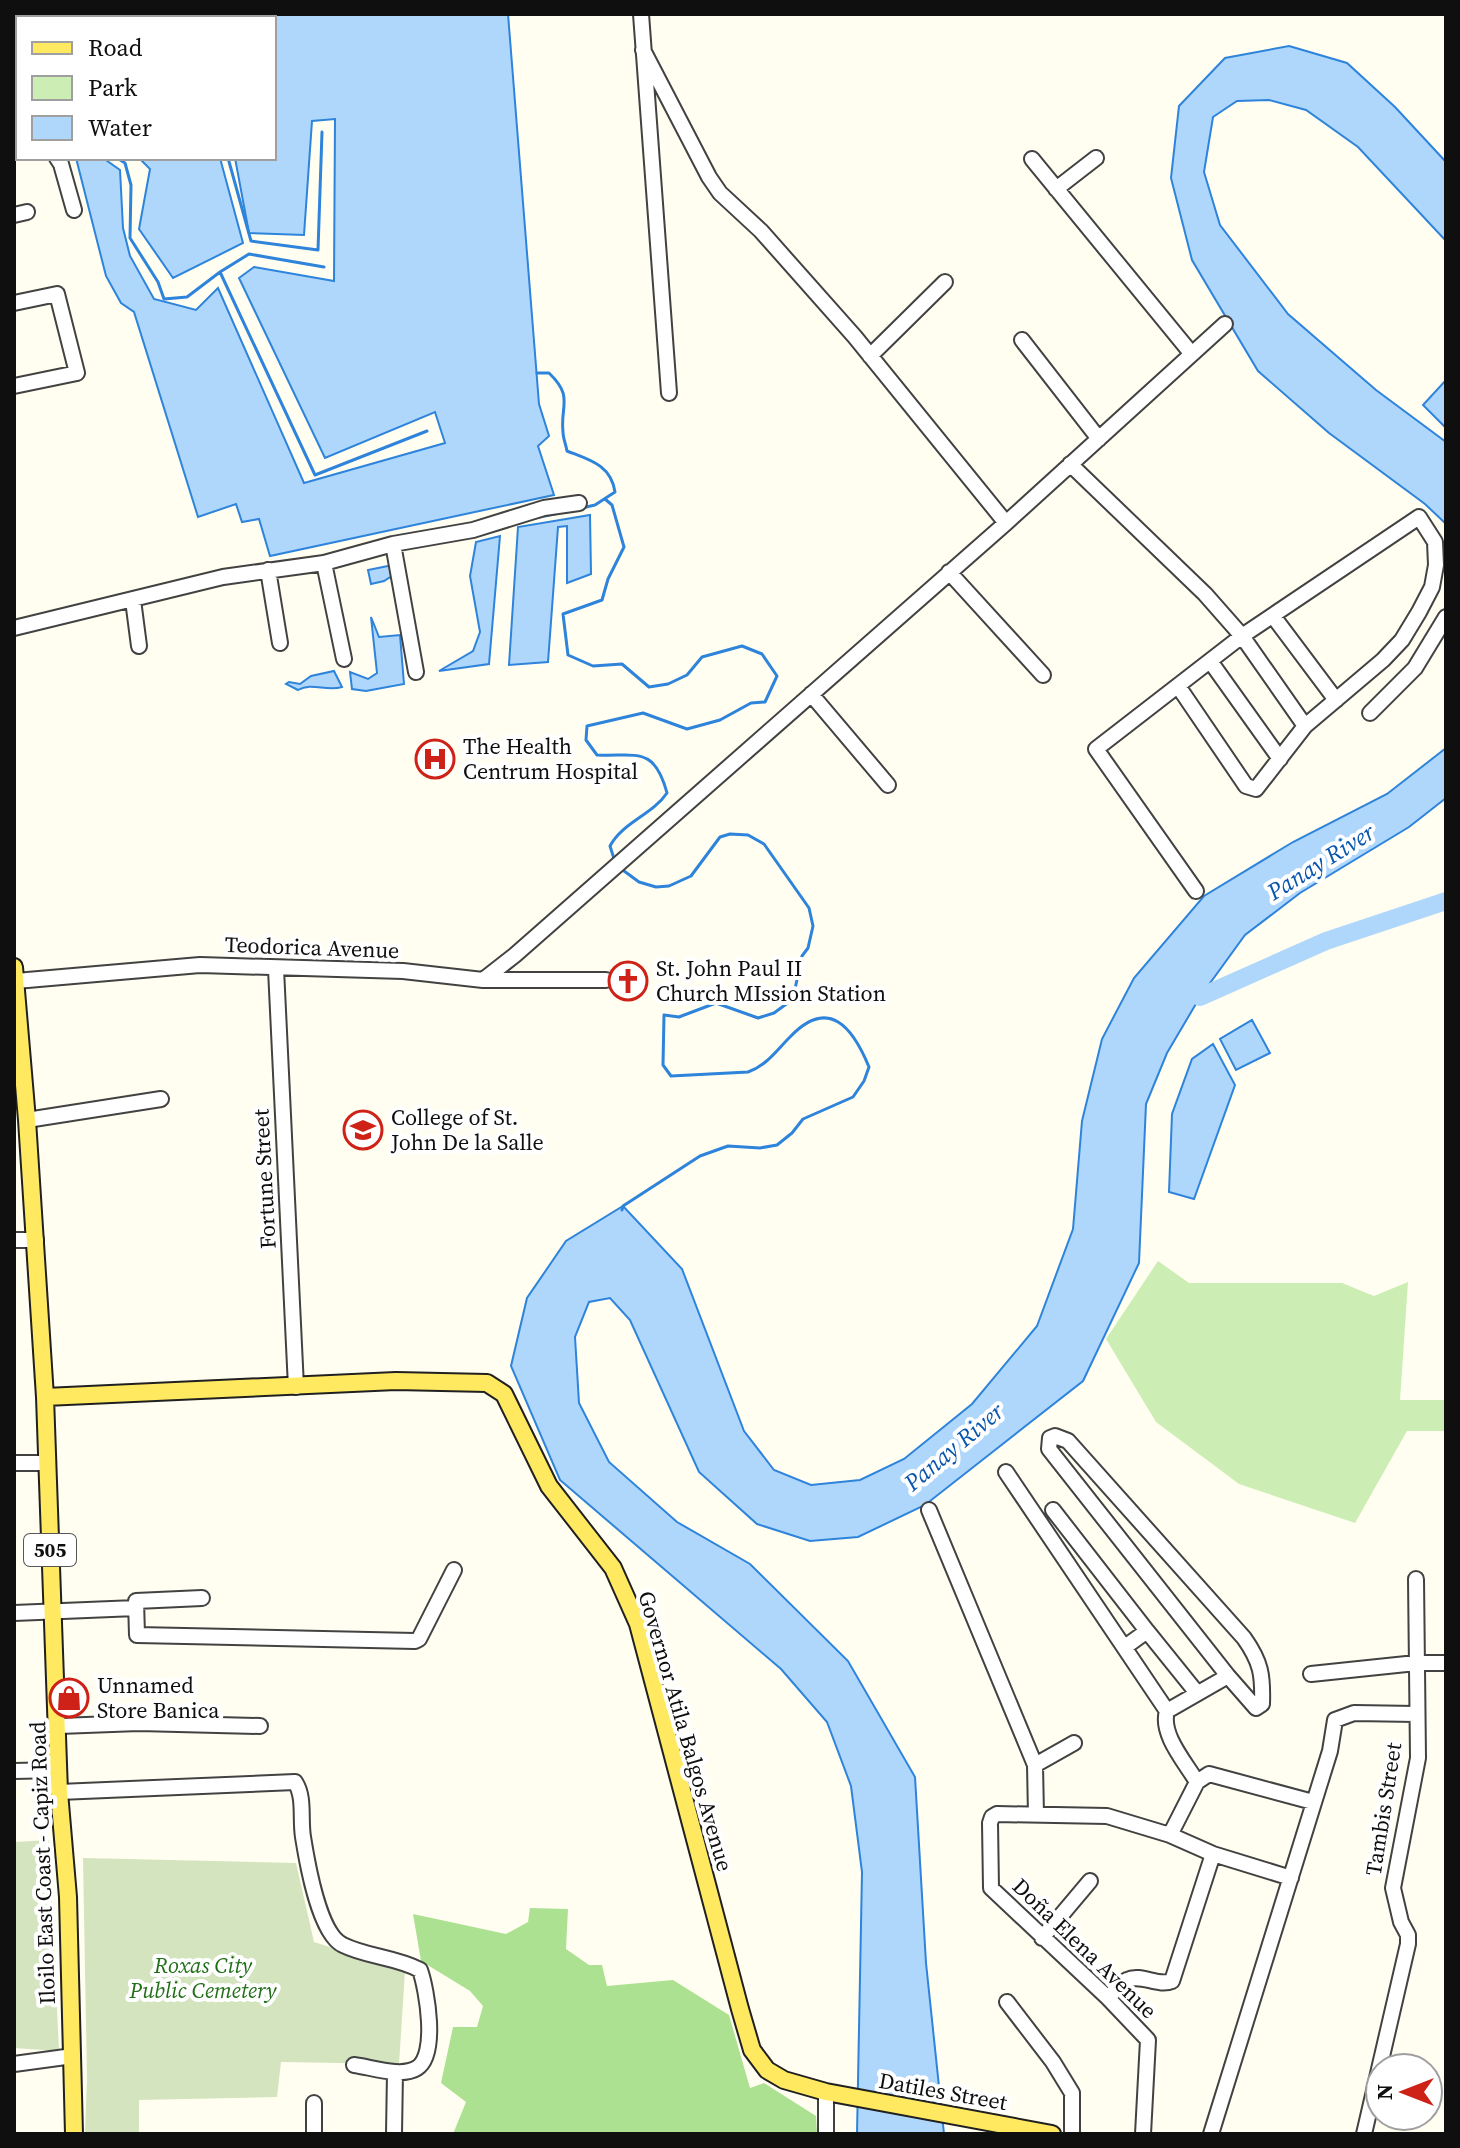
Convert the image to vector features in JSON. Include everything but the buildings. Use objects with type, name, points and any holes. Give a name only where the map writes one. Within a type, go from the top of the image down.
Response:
[{"type":"main road","name":"Iloilo East Coast - Capiz Road","points":[[15,974],[45,1397],[59,1792],[68,1897],[74,2134]]},
{"type":"main road","name":"Governor Atila Balgos Avenue","points":[[45,1397],[396,1381],[487,1383],[504,1394],[549,1486],[613,1568],[638,1624],[752,2050],[767,2070],[784,2080],[826,2092]]},
{"type":"main road","name":"Datiles Street","points":[[826,2092],[1052,2134]]},
{"type":"street","points":[[641,14],[669,393]]},
{"type":"street","points":[[643,50],[720,193],[761,231],[870,356],[1006,523]]},
{"type":"street","points":[[1056,189],[1096,158]]},
{"type":"street","points":[[1032,159],[1191,353]]},
{"type":"street","points":[[58,160],[74,210]]},
{"type":"street","points":[[870,356],[945,282]]},
{"type":"street","points":[[14,303],[57,294],[77,373],[14,386]]},
{"type":"street","points":[[483,980],[1006,523],[1225,324]]},
{"type":"street","points":[[1022,340],[1099,439]]},
{"type":"street","points":[[1070,464],[1205,594],[1242,636],[1305,726]]},
{"type":"street","points":[[14,628],[223,577],[324,563],[393,544],[473,530],[544,508],[579,503]]},
{"type":"street","points":[[1178,686],[1246,786],[1256,789],[1305,726],[1402,640],[1440,584],[1435,542],[1419,517],[1242,636],[1096,749],[1196,891]]},
{"type":"street","points":[[393,544],[416,672]]},
{"type":"street","points":[[324,563],[344,659]]},
{"type":"street","points":[[268,570],[280,643]]},
{"type":"street","points":[[949,572],[1043,675]]},
{"type":"street","points":[[133,600],[139,646]]},
{"type":"street","points":[[1273,616],[1336,700]]},
{"type":"street","points":[[1370,713],[1415,668],[1446,617]]},
{"type":"street","points":[[1210,661],[1280,759]]},
{"type":"street","points":[[811,694],[888,785]]},
{"type":"street","name":"Teodorica Avenue","points":[[15,974],[200,965],[403,971],[483,980],[606,980]]},
{"type":"street","name":"Fortune Street","points":[[276,969],[296,1387]]},
{"type":"street","points":[[27,1120],[161,1099]]},
{"type":"street","points":[[14,1240],[36,1240]]},
{"type":"street","points":[[1055,1436],[1068,1441],[1244,1638],[1257,1656],[1261,1668],[1262,1704],[1256,1708],[1228,1676],[1049,1449],[1050,1438],[1055,1436]]},
{"type":"street","points":[[14,1463],[46,1463]]},
{"type":"street","points":[[1006,1472],[1167,1711]]},
{"type":"street","points":[[929,1510],[1035,1765],[1036,1815]]},
{"type":"street","points":[[1053,1510],[1197,1693]]},
{"type":"street","points":[[1067,1560],[1083,1549]]},
{"type":"street","points":[[202,1598],[136,1601],[137,1635],[415,1641],[419,1639],[454,1570]]},
{"type":"street","name":"Tambis Street","points":[[1364,2134],[1408,1944],[1393,1888],[1418,1758],[1416,1579]]},
{"type":"street","points":[[14,1613],[136,1608]]},
{"type":"street","points":[[1125,1647],[1147,1631]]},
{"type":"street","points":[[1311,1674],[1416,1663],[1446,1663]]},
{"type":"street","points":[[1197,1782],[1168,1732],[1167,1711],[1228,1676]]},
{"type":"street","points":[[1211,2134],[1330,1751],[1335,1720],[1354,1713],[1416,1714]]},
{"type":"street","points":[[59,1726],[139,1723],[260,1726]]},
{"type":"street","points":[[1035,1765],[1074,1743]]},
{"type":"street","points":[[14,1771],[58,1770]]},
{"type":"street","points":[[1170,1835],[1197,1782],[1209,1774],[1313,1802]]},
{"type":"street","points":[[59,1792],[295,1782],[300,1790],[303,1836],[320,1911],[329,1932],[341,1945],[409,1964],[420,1970],[425,1986],[429,2044],[427,2058],[419,2068],[395,2072],[354,2065]]},
{"type":"street","name":"Doña Elena Avenue","points":[[1143,2134],[1148,2040],[991,1888],[992,1817],[997,1814],[1107,1816],[1291,1878]]},
{"type":"street","points":[[1108,1998],[1131,1978],[1165,1984],[1172,1981],[1213,1854]]},
{"type":"street","points":[[1042,1938],[1090,1881]]},
{"type":"street","points":[[1007,2002],[1053,2062],[1072,2093],[1072,2134]]},
{"type":"street","points":[[14,2064],[73,2056]]},
{"type":"street","points":[[394,2134],[395,2072]]},
{"type":"street","points":[[826,2092],[826,2134]]},
{"type":"street","points":[[314,2103],[314,2134]]},
{"type":"green space","points":[[1158,1261],[1189,1283],[1342,1283],[1374,1296],[1408,1282],[1400,1400],[1446,1400],[1446,1431],[1407,1431],[1355,1523],[1239,1484],[1156,1422],[1106,1339]]},
{"type":"green space","points":[[49,1840],[59,2051],[14,2048],[14,1842]]},
{"type":"green space","name":"Roxas City Public Cemetery","points":[[83,1858],[296,1863],[314,1942],[405,1971],[399,2064],[281,2062],[277,2097],[139,2100],[139,2134],[85,2134],[87,2078]]},
{"type":"green space","points":[[530,1908],[568,1909],[566,1949],[589,1965],[602,1965],[607,1986],[673,1980],[729,2015],[750,2088],[764,2083],[816,2116],[817,2134],[453,2134],[466,2102],[441,2083],[453,2027],[477,2027],[483,2006],[470,1991],[421,1961],[413,1914],[506,1934],[528,1922]]},
{"type":"water","points":[[76,14],[188,14],[188,16]]},
{"type":"water","points":[[508,14],[539,404],[549,436],[538,446],[554,495],[270,556],[259,519],[242,522],[236,504],[198,517],[134,312],[121,303],[106,276],[77,160],[106,160],[120,170],[123,228],[130,256],[154,299],[196,310],[218,288],[304,483],[445,443],[435,412],[325,458],[239,278],[254,267],[334,281],[335,119],[312,121],[304,235],[249,233],[235,160],[276,160],[276,16],[210,16]]},
{"type":"water","points":[[1289,46],[1347,63],[1395,107],[1446,162],[1446,241],[1358,147],[1306,110],[1269,100],[1237,101],[1213,117],[1204,172],[1220,225],[1288,314],[1376,390],[1446,442],[1446,524],[1425,504],[1329,433],[1258,371],[1192,260],[1171,178],[1179,106],[1225,58]]},
{"type":"water","points":[[141,160],[221,160],[243,243],[173,278],[139,229],[150,169]]},
{"type":"water","points":[[1446,380],[1446,428],[1423,405]]},
{"type":"water","points":[[590,515],[591,574],[567,583],[567,526],[558,527],[548,662],[509,665],[518,527]]},
{"type":"water","points":[[500,536],[489,664],[439,671],[473,651],[480,632],[470,576],[476,542]]},
{"type":"water","points":[[393,565],[395,574],[371,584],[368,570]]},
{"type":"water","points":[[371,617],[379,637],[400,635],[404,684],[366,691],[352,689],[350,672],[368,679],[377,673]]},
{"type":"water","points":[[334,671],[342,687],[298,690],[286,684],[300,684],[311,676]]},
{"type":"water","name":"Panay River","points":[[1446,748],[1446,798],[1409,827],[1300,893],[1245,935],[1200,997],[1167,1053],[1146,1104],[1139,1263],[1083,1381],[925,1505],[858,1537],[810,1541],[757,1524],[699,1472],[630,1320],[610,1298],[589,1302],[575,1337],[579,1403],[609,1462],[677,1522],[750,1564],[848,1661],[915,1777],[926,1963],[944,2134],[857,2134],[862,1872],[851,1786],[827,1722],[781,1669],[560,1480],[511,1366],[527,1298],[566,1241],[623,1206],[682,1269],[744,1431],[774,1470],[811,1485],[860,1480],[904,1459],[972,1404],[1037,1326],[1073,1229],[1082,1121],[1102,1039],[1134,978],[1204,896],[1293,842],[1387,794]]},
{"type":"water","points":[[1252,1020],[1270,1053],[1236,1070],[1220,1039]]},
{"type":"water","points":[[1213,1044],[1235,1085],[1194,1199],[1169,1192],[1172,1114],[1192,1059]]},
{"type":"waterway","points":[[229,160],[251,241],[318,250],[322,132]]},
{"type":"waterway","points":[[120,160],[125,163],[131,185],[130,238],[158,282],[164,299],[187,297],[220,272],[315,475],[427,431]]},
{"type":"waterway","points":[[220,272],[249,254],[324,267]]},
{"type":"waterway","points":[[537,373],[549,373],[564,395],[563,434],[567,451],[598,465],[613,483],[615,492],[595,505],[582,508]]},
{"type":"waterway","points":[[605,499],[612,505],[624,547],[608,579],[602,600],[563,614],[568,655],[593,666],[622,664],[649,687],[668,684],[687,675],[702,657],[742,646],[762,654],[777,676],[765,702],[751,703],[720,720],[687,729],[643,713],[587,726],[586,740],[597,755],[633,755],[649,760],[656,767],[667,793],[616,838],[610,846],[615,862]]},
{"type":"waterway","points":[[535,518],[559,513]]},
{"type":"waterway","points":[[620,868],[639,882],[656,887],[669,886],[691,876],[720,837],[748,835],[764,844],[809,908],[813,926],[789,1002],[774,1013],[758,1018],[716,1003],[679,1017],[664,1015],[663,1065],[671,1076],[748,1072],[766,1062],[804,1025],[828,1018],[847,1030],[869,1067],[853,1097],[803,1119],[777,1145],[760,1148],[728,1146],[700,1156],[623,1206],[622,1210]]},
{"type":"waterway","points":[[1200,997],[1326,941],[1446,901]]},
{"type":"place","name":"The Health Centrum Hospital","points":[[435,759]]},
{"type":"place","name":"St. John Paul II Church MIssion Station","points":[[628,981]]},
{"type":"place","name":"College of St. John De la Salle","points":[[363,1130]]},
{"type":"place","name":"Unnamed Store Banica","points":[[69,1698]]}]
